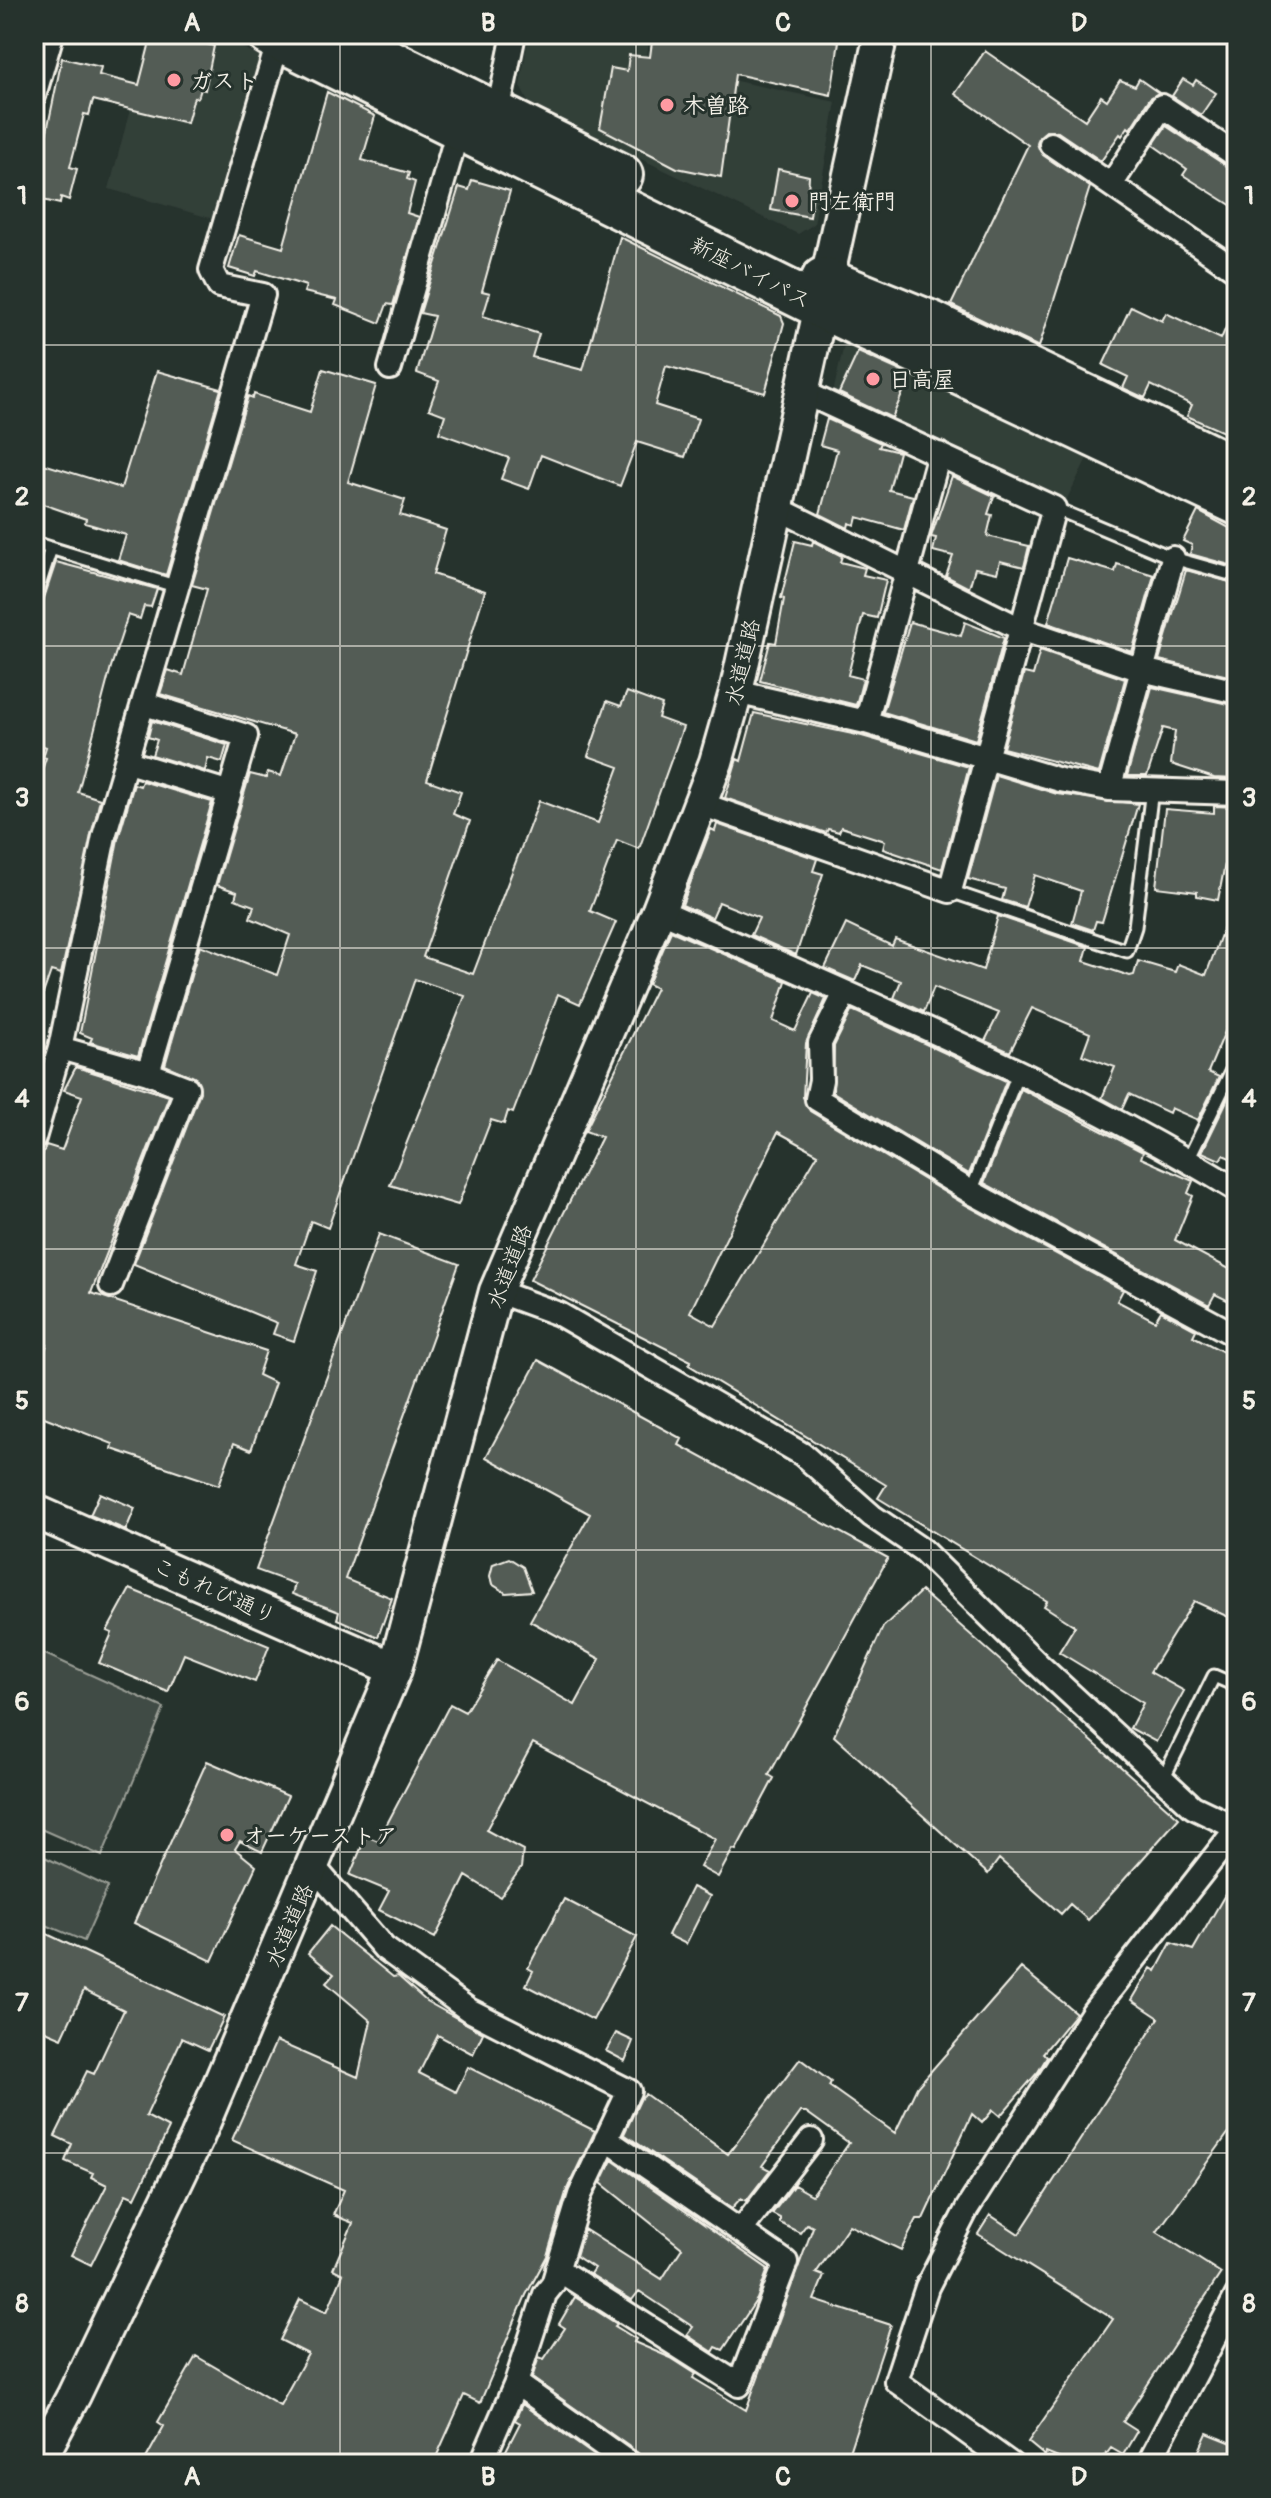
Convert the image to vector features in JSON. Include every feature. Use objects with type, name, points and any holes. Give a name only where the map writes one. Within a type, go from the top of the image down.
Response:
[{"type":"highway","name":"新座バイパス","points":[[336,34],[498,112],[826,294],[1237,503]]},
{"type":"highway","name":"新座バイパス","points":[[274,36],[459,126],[826,294],[932,323],[1237,469]]},
{"type":"street","points":[[34,96],[52,34]]},
{"type":"street","points":[[498,112],[514,34]]},
{"type":"street","name":"水道道路","points":[[39,2463],[197,2138],[395,1669],[496,1291],[659,910],[701,804],[736,692],[881,34]]},
{"type":"street","points":[[34,1138],[60,1048],[104,836],[263,295],[219,286],[211,270],[274,36]]},
{"type":"street","points":[[1111,185],[1162,106],[1237,156]]},
{"type":"street","points":[[390,368],[459,126]]},
{"type":"street","points":[[1051,144],[1237,271]]},
{"type":"street","points":[[701,804],[950,891],[1054,508],[803,392]]},
{"type":"street","points":[[866,722],[939,454]]},
{"type":"street","points":[[777,508],[1021,629],[1142,670],[1237,692]]},
{"type":"street","points":[[1109,789],[1173,558]]},
{"type":"street","points":[[736,692],[866,722],[986,760],[1109,789],[1237,793]]},
{"type":"street","points":[[145,704],[246,736],[227,792],[148,1073]]},
{"type":"street","points":[[128,762],[227,792]]},
{"type":"street","points":[[659,910],[1019,1071],[1188,1160],[1237,1190]]},
{"type":"street","points":[[845,993],[820,1043],[821,1080],[817,1099],[971,1192],[1237,1336]]},
{"type":"street","points":[[60,1048],[148,1073],[187,1088],[111,1285]]},
{"type":"street","points":[[496,1291],[559,1314],[802,1454],[872,1516],[922,1550],[1193,1807],[1237,1828],[1093,2012],[967,2209],[927,2287],[896,2381],[1011,2464]]},
{"type":"street","name":"こもれび通り","points":[[34,1511],[395,1669]]},
{"type":"street","points":[[314,1867],[384,1948],[469,2010],[629,2091],[580,2195],[553,2284],[545,2294],[516,2383],[481,2464]]},
{"type":"street","points":[[557,2269],[739,2385],[786,2262],[742,2229],[606,2139]]},
{"type":"street","points":[[742,2229],[811,2140]]},
{"type":"street","points":[[1148,2464],[1237,2295]]},
{"type":"street","points":[[516,2383],[630,2464]]},
{"type":"lane","points":[[1054,508],[1173,558],[1237,576]]},
{"type":"lane","points":[[34,543],[179,588]]},
{"type":"lane","points":[[34,601],[51,548]]},
{"type":"lane","points":[[950,891],[1127,951],[1135,927],[1152,789]]},
{"type":"lane","points":[[1188,1160],[1237,1060]]},
{"type":"lane","points":[[971,1192],[1019,1071]]},
{"type":"lane","points":[[1163,1780],[1214,1676],[1237,1686]]},
{"type":"shaded area","points":[[150,34],[214,34],[264,58],[217,220],[109,189]]},
{"type":"shaded area","points":[[529,34],[650,34],[646,62],[836,102],[814,224],[798,234],[530,106],[520,86]]},
{"type":"shaded area","points":[[845,341],[1088,456],[1064,505],[832,397]]},
{"type":"shaded area","points":[[34,1649],[164,1708],[102,1856],[34,1826]]},
{"type":"shaded area","points":[[34,1852],[108,1887],[84,1941],[34,1920]]},
{"type":"building","points":[[152,34],[170,34],[214,46],[205,90],[201,89],[198,98],[194,97],[187,123],[93,100],[89,115],[84,114],[70,167],[77,169],[69,200],[61,197],[60,204],[34,198],[34,159],[41,160],[62,58],[101,67],[99,75],[139,85]]},
{"type":"building","points":[[653,34],[832,34],[831,40],[839,41],[831,95],[735,74],[721,177],[677,168],[600,128],[611,68],[627,71],[629,55],[650,57]]},
{"type":"building","points":[[985,51],[1085,120],[1101,96],[1107,100],[1120,80],[1135,86],[1139,79],[1159,93],[1150,98],[1130,129],[1128,127],[1122,136],[1120,134],[1101,161],[1058,132],[1046,131],[1039,137],[1037,144],[1043,155],[1090,187],[1039,347],[951,305],[1028,145],[955,94]]},
{"type":"building","points":[[1183,79],[1193,85],[1196,80],[1216,93],[1201,115],[1172,96]]},
{"type":"building","points":[[327,92],[375,116],[362,160],[409,173],[407,179],[415,182],[407,213],[419,217],[393,305],[387,304],[380,323],[335,305],[337,300],[304,292],[306,286],[257,271],[255,276],[229,268],[239,235],[283,248]]},
{"type":"building","points":[[1166,126],[1237,173],[1237,209],[1183,175],[1187,169],[1153,145]]},
{"type":"building","name":"門左衛門","points":[[778,169],[809,176],[808,192],[813,192],[810,217],[771,210]]},
{"type":"building","points":[[472,180],[510,191],[482,291],[490,293],[483,316],[539,334],[532,357],[583,370],[620,237],[781,316],[784,323],[765,393],[666,366],[655,405],[698,419],[685,457],[637,442],[620,486],[541,455],[529,489],[501,479],[509,458],[439,433],[445,415],[429,409],[439,381],[417,373],[434,316],[420,313],[459,187],[469,190]]},
{"type":"building","points":[[1237,302],[1237,438],[1187,416],[1192,405],[1151,385],[1145,398],[1123,388],[1128,377],[1103,365],[1131,306],[1162,321],[1166,313],[1221,339]]},
{"type":"building","name":"日高屋","points":[[858,352],[905,373],[897,387],[904,390],[892,418],[839,393]]},
{"type":"building","points":[[323,369],[376,385],[348,482],[405,500],[400,515],[446,530],[433,574],[485,591],[427,780],[461,792],[453,814],[470,821],[423,957],[473,974],[539,801],[598,823],[619,767],[588,756],[607,701],[621,706],[627,692],[662,705],[658,718],[683,727],[639,849],[617,840],[590,911],[616,922],[580,1004],[558,994],[513,1113],[508,1111],[504,1124],[491,1120],[458,1205],[390,1185],[465,996],[415,979],[328,1228],[311,1221],[296,1264],[317,1271],[294,1341],[273,1334],[277,1323],[134,1264],[200,1092],[197,1079],[165,1065],[200,945],[277,975],[290,935],[250,918],[254,906],[235,899],[237,892],[217,885],[250,774],[266,778],[268,772],[281,776],[295,734],[160,694],[168,670],[183,675],[207,589],[192,585],[248,396],[253,398],[254,394],[310,412]]},
{"type":"building","points":[[157,371],[221,389],[166,575],[118,560],[126,535],[85,523],[86,519],[34,501],[34,461],[121,488]]},
{"type":"building","points":[[827,419],[881,443],[879,447],[899,452],[889,490],[913,496],[904,530],[857,517],[855,525],[849,523],[848,528],[820,514],[837,450],[820,445]]},
{"type":"building","points":[[952,476],[994,496],[988,514],[992,515],[987,536],[1029,546],[1024,567],[1000,561],[997,573],[975,568],[969,588],[946,576],[953,556],[933,551],[936,538],[931,537]]},
{"type":"building","points":[[1198,511],[1237,532],[1237,567],[1190,554],[1192,545],[1183,541]]},
{"type":"building","points":[[795,541],[812,545],[813,541],[842,556],[840,562],[865,568],[863,575],[886,580],[877,618],[863,615],[848,675],[863,679],[856,705],[760,681],[770,642],[776,643],[784,599],[781,598]]},
{"type":"building","points":[[1067,558],[1115,572],[1117,564],[1154,575],[1132,652],[1048,623]]},
{"type":"building","points":[[56,562],[157,589],[151,607],[144,606],[140,619],[128,615],[111,667],[78,792],[100,799],[61,974],[51,971],[37,1011],[34,1011],[34,794],[46,758],[43,757],[46,747],[34,743],[34,609],[42,604]]},
{"type":"building","points":[[1186,570],[1237,584],[1237,678],[1159,660]]},
{"type":"building","points":[[910,622],[961,636],[965,622],[1004,638],[976,740],[883,712]]},
{"type":"building","points":[[1040,650],[1125,679],[1099,773],[1003,748],[1024,673],[1033,675]]},
{"type":"building","points":[[1152,687],[1237,706],[1237,779],[1214,778],[1171,764],[1175,731],[1163,728],[1147,776],[1127,776]]},
{"type":"building","points":[[754,713],[862,736],[969,767],[942,869],[883,849],[885,841],[841,827],[839,832],[828,829],[826,833],[725,798],[737,759],[741,761]]},
{"type":"building","points":[[152,721],[227,745],[222,762],[208,758],[205,771],[152,755],[157,740],[148,737]]},
{"type":"building","points":[[996,775],[1057,794],[1138,804],[1102,922],[1096,921],[1093,930],[1072,923],[1081,891],[1035,875],[1025,907],[1002,900],[1005,889],[968,879]]},
{"type":"building","points":[[142,781],[212,802],[138,1056],[90,1042],[92,1038],[80,1033],[118,839],[134,784],[140,786]]},
{"type":"building","points":[[1214,806],[1237,807],[1237,838],[1230,838],[1218,900],[1197,896],[1197,892],[1156,887],[1165,809],[1214,813]]},
{"type":"building","points":[[717,824],[817,859],[813,871],[823,874],[796,955],[751,935],[759,918],[719,902],[712,918],[682,905],[711,829],[715,831]]},
{"type":"building","points":[[1235,897],[1237,1003],[1208,1072],[1219,1077],[1198,1120],[1171,1108],[1169,1113],[1129,1094],[1122,1109],[1102,1098],[1115,1067],[1082,1055],[1090,1033],[1032,1008],[1010,1052],[985,1041],[999,1013],[934,987],[924,1012],[894,998],[901,981],[862,965],[855,981],[825,968],[846,924],[892,946],[895,939],[983,970],[998,916],[1088,947],[1084,961],[1130,976],[1134,975],[1138,961],[1175,972],[1178,964],[1206,975]]},
{"type":"building","points":[[671,931],[786,981],[773,1021],[795,1031],[813,993],[826,999],[806,1043],[803,1097],[810,1111],[964,1204],[1123,1290],[1117,1301],[1155,1321],[1161,1311],[1196,1330],[1193,1336],[1237,1359],[1237,1621],[1194,1601],[1150,1672],[1184,1691],[1156,1742],[1130,1728],[1143,1703],[1059,1652],[1075,1626],[1044,1606],[1047,1601],[878,1498],[886,1485],[689,1365],[691,1361],[530,1280],[602,1137],[585,1131],[656,988],[648,984]],"holes":[[[778,1132],[818,1154],[715,1326],[690,1312]]]},
{"type":"building","points":[[852,1010],[1006,1081],[969,1174],[833,1092],[834,1046]]},
{"type":"building","points":[[76,1067],[169,1096],[91,1293],[266,1351],[258,1375],[275,1383],[251,1450],[234,1443],[219,1485],[112,1449],[113,1444],[34,1413],[34,1378],[47,1345],[34,1341],[34,1178],[46,1145],[62,1150],[82,1096],[64,1090]]},
{"type":"building","points":[[1235,1084],[1237,1161],[1223,1155],[1220,1160],[1202,1152]]},
{"type":"building","points":[[1021,1089],[1143,1152],[1141,1158],[1193,1181],[1188,1193],[1193,1196],[1175,1240],[1237,1273],[1237,1305],[1215,1294],[1209,1305],[984,1183]]},
{"type":"building","points":[[379,1234],[459,1264],[345,1579],[392,1598],[378,1637],[337,1619],[339,1612],[292,1594],[295,1584],[256,1570]]},
{"type":"building","points":[[538,1360],[682,1439],[679,1445],[888,1558],[769,1775],[774,1778],[736,1850],[733,1849],[718,1877],[700,1867],[715,1839],[533,1743],[486,1830],[523,1850],[521,1868],[500,1897],[466,1876],[435,1938],[379,1910],[389,1891],[350,1875],[366,1836],[378,1841],[450,1704],[465,1712],[497,1660],[575,1705],[600,1659],[530,1621],[590,1514],[486,1457]]},
{"type":"building","points":[[100,1493],[135,1508],[126,1530],[90,1515]]},
{"type":"building","points":[[509,1558],[523,1567],[532,1591],[506,1593],[492,1584],[493,1564]]},
{"type":"building","points":[[130,1589],[269,1646],[255,1682],[184,1654],[168,1692],[99,1663],[112,1633],[107,1631]]},
{"type":"building","points":[[921,1591],[1179,1818],[1088,1920],[1070,1904],[1061,1914],[999,1859],[988,1874],[834,1736],[883,1627]]},
{"type":"building","points":[[207,1761],[288,1796],[262,1852],[240,1841],[235,1849],[256,1866],[212,1961],[134,1923]]},
{"type":"building","points":[[1237,1874],[1237,2121],[1157,2232],[1221,2273],[1123,2422],[1137,2431],[1123,2455],[1111,2448],[1099,2464],[1073,2464],[1046,2453],[1045,2456],[1028,2442],[1113,2319],[978,2234],[990,2215],[1019,2234],[1159,2018],[1132,2000],[1151,1968],[1156,1971],[1171,1943],[1193,1950]]},
{"type":"building","points":[[692,1887],[710,1896],[686,1944],[668,1935]]},
{"type":"building","points":[[564,1899],[637,1937],[593,2020],[526,1985],[533,1971],[528,1968]]},
{"type":"building","points":[[330,1926],[393,1977],[398,1976],[426,2001],[483,2033],[473,2054],[438,2035],[419,2073],[456,2092],[468,2067],[595,2131],[567,2189],[547,2256],[526,2295],[480,2403],[464,2395],[433,2464],[143,2464],[164,2426],[158,2422],[196,2356],[280,2405],[308,2354],[280,2340],[300,2299],[327,2312],[343,2274],[333,2269],[353,2223],[333,2215],[344,2190],[232,2140],[276,2041],[358,2077],[371,2021],[326,1983],[334,1974],[308,1953]]},
{"type":"building","points":[[34,1928],[224,2017],[208,2050],[182,2038],[146,2116],[169,2128],[135,2198],[126,2194],[91,2265],[71,2255],[107,2185],[91,2177],[93,2173],[65,2161],[72,2144],[55,2136],[87,2071],[94,2074],[124,2010],[84,1990],[62,2038],[34,2026]]},
{"type":"building","points":[[1021,1968],[1076,2013],[1043,2053],[1047,2057],[1038,2072],[1000,2116],[993,2110],[982,2123],[972,2114],[923,2219],[917,2219],[901,2250],[849,2225],[816,2273],[824,2276],[814,2300],[891,2325],[845,2464],[644,2464],[638,2453],[532,2378],[539,2357],[544,2359],[565,2328],[559,2324],[575,2297],[617,2324],[615,2326],[636,2339],[634,2342],[671,2358],[696,2374],[693,2378],[746,2410],[813,2227],[807,2224],[800,2233],[780,2223],[780,2218],[772,2214],[794,2185],[812,2195],[849,2143],[806,2112],[801,2112],[762,2166],[770,2170],[746,2201],[741,2198],[732,2208],[624,2134],[641,2098],[645,2094],[728,2154],[800,2059],[831,2082],[829,2086],[895,2133],[917,2087]]},
{"type":"building","points":[[616,2033],[633,2041],[625,2061],[606,2051]]},
{"type":"building","points":[[612,2160],[768,2269],[757,2299],[723,2350],[716,2347],[713,2352],[687,2335],[693,2327],[639,2291],[632,2300],[590,2274],[594,2268],[576,2256],[584,2229],[662,2279],[682,2248],[601,2183]]},
{"type":"building","points":[[522,2404],[606,2464],[499,2464],[520,2423],[515,2420]]},
{"type":"building","points":[[1207,2433],[1237,2445],[1237,2464],[1193,2464]]},
{"type":"place","name":"ガスト","points":[[174,80]]},
{"type":"place","name":"木曽路","points":[[667,105]]},
{"type":"place","name":"門左衛門","points":[[792,201]]},
{"type":"place","name":"日高屋","points":[[873,379]]},
{"type":"place","name":"オーケーストア","points":[[227,1835]]}]
